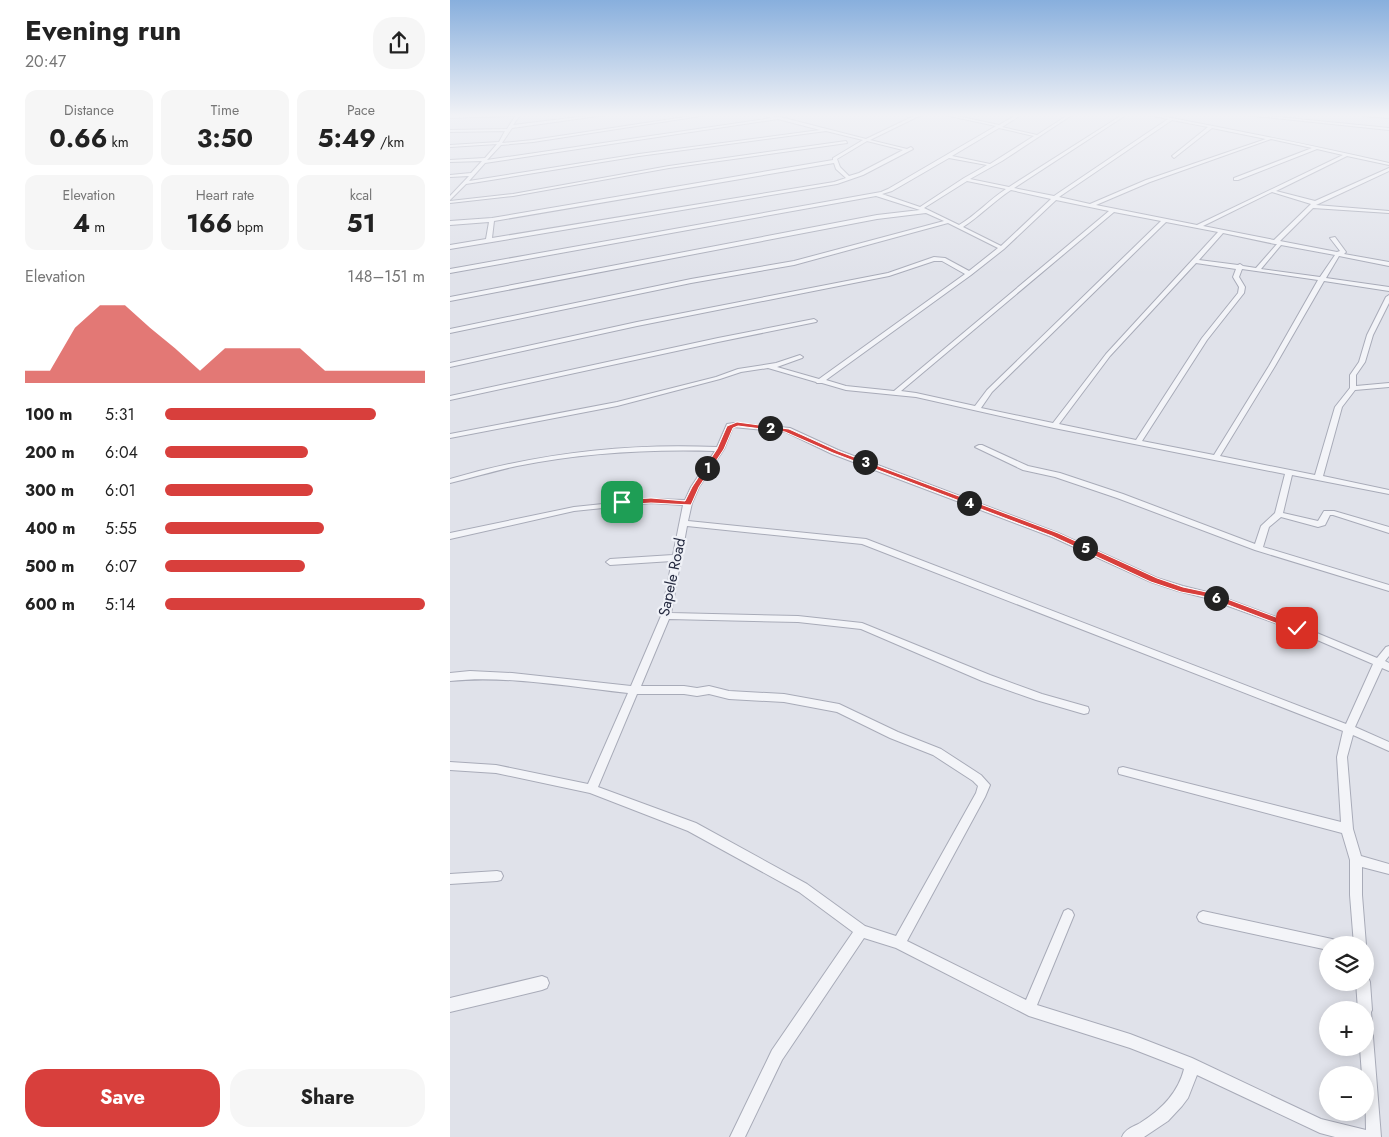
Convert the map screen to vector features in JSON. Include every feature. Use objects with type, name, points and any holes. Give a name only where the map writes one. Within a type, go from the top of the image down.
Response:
[{"type":"street","points":[[450,200],[479,168]]},
{"type":"street","points":[[465,183],[558,168]]},
{"type":"street","points":[[450,200],[513,195],[664,168]]},
{"type":"street","points":[[450,223],[492,220],[794,168]]},
{"type":"street","points":[[838,168],[848,177],[851,176]]},
{"type":"street","points":[[450,247],[835,183],[873,168]]},
{"type":"street","points":[[450,271],[876,194],[890,190],[927,168]]},
{"type":"street","points":[[920,208],[986,168]]},
{"type":"street","points":[[960,227],[974,218],[1000,194],[1042,168]]},
{"type":"street","points":[[819,382],[1002,248],[1056,197],[1098,168]]},
{"type":"street","points":[[1092,206],[1148,181],[1185,168]]},
{"type":"street","points":[[1236,179],[1265,168]]},
{"type":"street","points":[[1199,226],[1319,168]]},
{"type":"street","points":[[1258,269],[1278,243],[1313,204],[1389,169]]},
{"type":"street","points":[[450,176],[473,174]]},
{"type":"street","points":[[966,179],[1092,206],[1389,264]]},
{"type":"street","points":[[1272,191],[1313,204],[1389,212]]},
{"type":"street","points":[[876,194],[920,208],[1002,248]]},
{"type":"street","points":[[895,393],[1113,210]]},
{"type":"street","points":[[450,298],[877,217],[927,212]]},
{"type":"street","points":[[489,240],[492,220]]},
{"type":"street","points":[[977,409],[989,391],[1165,220]]},
{"type":"street","points":[[450,331],[691,281],[794,263],[835,254],[948,222]]},
{"type":"street","points":[[1054,426],[1108,355],[1222,231]]},
{"type":"street","points":[[1216,457],[1272,366],[1322,279],[1338,254],[1343,252],[1332,238]]},
{"type":"street","points":[[450,365],[647,322],[889,274],[934,258],[943,259],[968,274]]},
{"type":"street","points":[[1195,261],[1389,289]]},
{"type":"street","points":[[1138,442],[1204,339],[1241,293],[1242,287],[1236,277],[1240,266]]},
{"type":"street","points":[[1318,478],[1340,407],[1353,388],[1352,375],[1362,362],[1370,335],[1389,297]]},
{"type":"street","points":[[450,398],[814,321]]},
{"type":"street","points":[[450,436],[617,404],[718,378],[740,370],[767,366],[800,357]]},
{"type":"street","points":[[767,366],[846,388],[916,395],[1054,426],[1389,492]]},
{"type":"street","points":[[1353,388],[1389,385]]},
{"type":"street","name":"Sapele Road","points":[[591,789],[636,690],[666,616],[688,503],[695,487],[720,449],[730,426],[734,425],[787,430],[835,452],[1055,535],[1154,580],[1208,595],[1297,628],[1384,665]]},
{"type":"street","points":[[450,481],[473,474],[607,449],[647,447],[720,449]]},
{"type":"street","points":[[979,447],[1026,468],[1057,475],[1120,496],[1258,548],[1389,588]]},
{"type":"street","points":[[1258,548],[1266,526],[1279,514],[1289,472]]},
{"type":"street","points":[[450,536],[574,509],[651,501],[688,503]]},
{"type":"street","points":[[1279,514],[1318,524],[1322,523],[1327,513],[1334,512],[1389,530]]},
{"type":"street","points":[[683,522],[863,541],[1349,729],[1389,748]]},
{"type":"street","points":[[610,562],[676,558]]},
{"type":"street","points":[[666,616],[798,619],[862,626],[986,678],[1084,710]]},
{"type":"street","points":[[1359,936],[1356,895],[1356,860],[1347,829],[1342,757],[1349,729],[1384,665],[1389,649]]},
{"type":"street","points":[[450,678],[470,675],[512,677],[636,690],[684,690],[697,692],[709,690],[729,695],[784,698],[839,708],[894,735],[937,752],[977,778],[984,785],[981,794],[899,943]]},
{"type":"street","points":[[450,766],[496,770],[591,789],[692,827],[803,888],[861,931],[899,943],[1029,1009],[1130,1041],[1192,1065],[1320,1126],[1366,1137]]},
{"type":"street","points":[[1123,771],[1347,829]]},
{"type":"street","points":[[1356,860],[1389,869]]},
{"type":"street","points":[[450,879],[497,876]]},
{"type":"street","points":[[1029,1009],[1068,915]]},
{"type":"street","points":[[1203,917],[1319,942]]},
{"type":"street","points":[[737,1137],[777,1055],[861,931]]},
{"type":"street","points":[[450,1005],[542,983]]},
{"type":"street","points":[[1368,1056],[1374,1137]]},
{"type":"street","points":[[1130,1137],[1141,1132],[1172,1108],[1186,1086],[1192,1065]]},
{"type":"route","points":[[622,502],[688,503],[695,487],[720,449],[730,426],[737,424],[787,430],[835,452],[864,461],[1055,535],[1154,580],[1208,595],[1297,628]]}]
